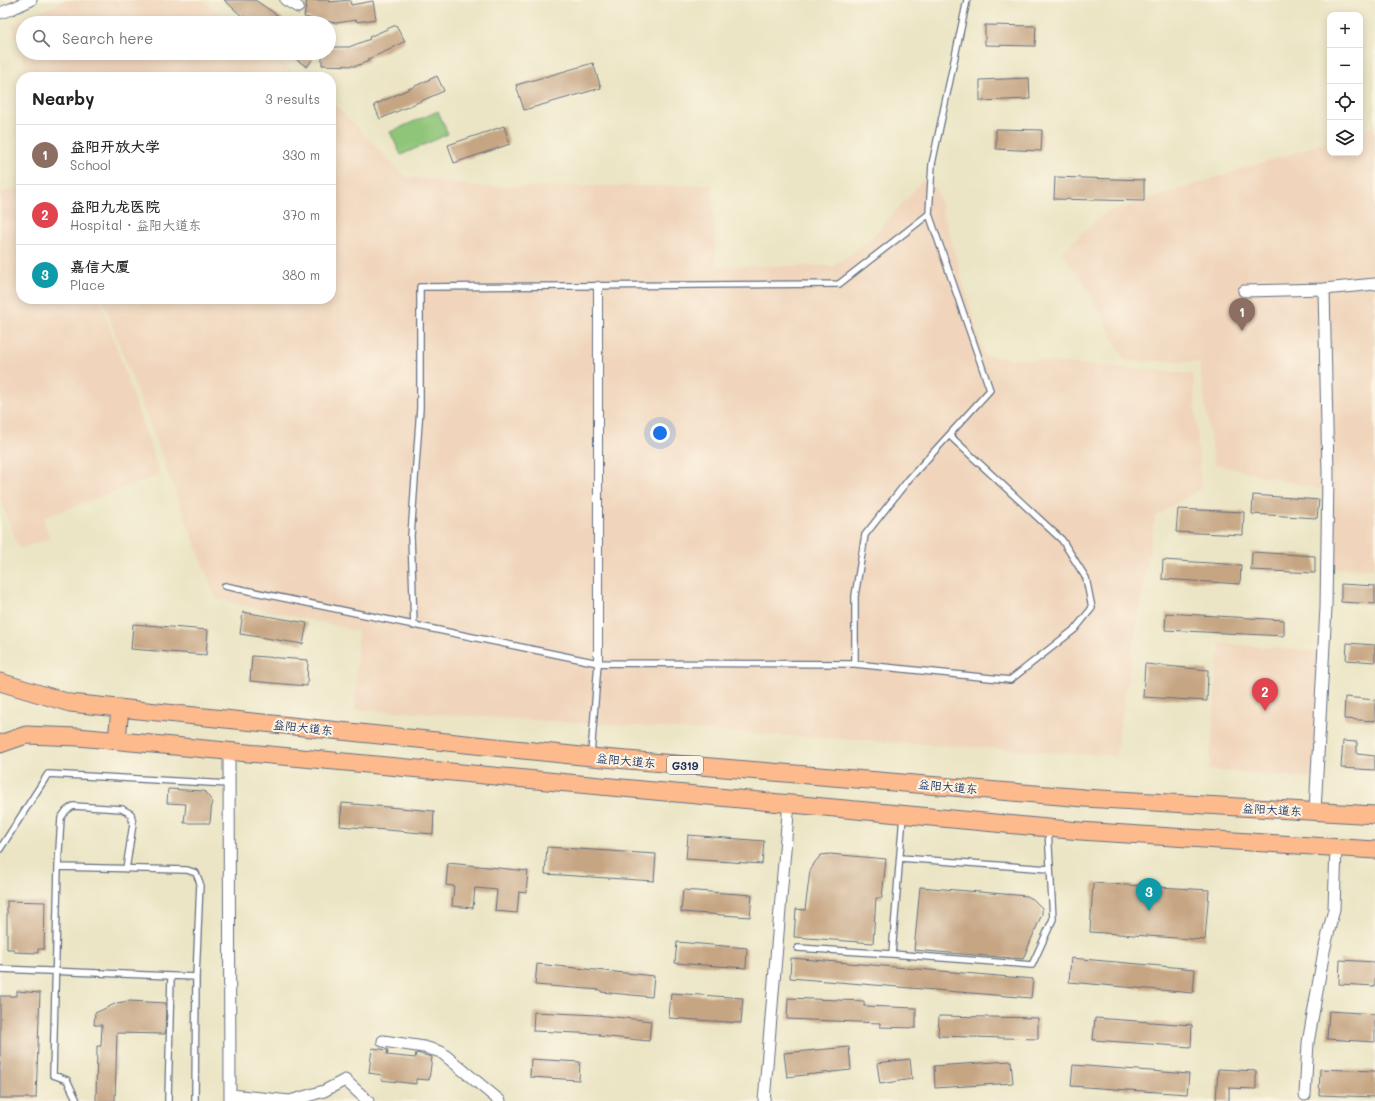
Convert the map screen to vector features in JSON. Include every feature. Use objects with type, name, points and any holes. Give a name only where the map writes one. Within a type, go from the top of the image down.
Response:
[{"type":"main road","name":"益阳大道东","points":[[0,682],[70,703],[591,757],[1084,798],[1375,815]]},
{"type":"main road","points":[[117,740],[120,708]]},
{"type":"main road","name":"G319","points":[[0,744],[26,735],[78,736],[789,802],[1048,828],[1375,850]]},
{"type":"street","points":[[0,13],[31,0]]},
{"type":"street","points":[[286,0],[298,7]]},
{"type":"street","points":[[1244,291],[1324,288],[1375,284]]},
{"type":"street","points":[[598,286],[598,663]]},
{"type":"street","points":[[1315,811],[1326,608],[1328,473],[1324,288]]},
{"type":"street","points":[[229,751],[230,1098],[290,1101],[324,1090],[345,1080],[368,1101]]},
{"type":"street","points":[[764,1101],[789,802]]},
{"type":"street","points":[[1305,1095],[1308,1043],[1324,951],[1334,909],[1336,847]]},
{"type":"street","points":[[383,1041],[424,1046],[440,1052],[500,1101]]},
{"type":"lane","points":[[855,664],[855,596],[865,535],[909,479],[990,390],[929,214],[932,164],[967,0]]},
{"type":"lane","points":[[414,626],[411,536],[420,408],[420,287],[839,284],[929,214]]},
{"type":"lane","points":[[225,586],[598,663],[855,664],[1010,680],[1075,629],[1092,608],[1086,578],[1062,540],[950,434]]},
{"type":"lane","points":[[591,757],[598,663]]},
{"type":"lane","points":[[0,849],[48,774],[229,784]]},
{"type":"lane","points":[[77,1101],[67,1080],[53,1075],[58,867],[61,818],[66,811],[73,806],[122,809],[131,814],[134,824],[126,869]]},
{"type":"lane","points":[[892,954],[903,814]]},
{"type":"lane","points":[[798,948],[1032,965],[1053,919],[1049,869],[1048,828]]},
{"type":"lane","points":[[900,858],[1049,869]]},
{"type":"lane","points":[[58,867],[187,870],[196,873],[200,883],[196,977],[195,1101]]},
{"type":"lane","points":[[0,969],[196,977]]},
{"type":"lane","points":[[168,1101],[171,976]]},
{"type":"shaded area","points":[[65,0],[202,0],[223,16],[31,16]]},
{"type":"shaded area","points":[[16,23],[16,37],[12,25]]},
{"type":"shaded area","points":[[23,60],[279,60],[295,72],[27,72]]},
{"type":"shaded area","points":[[336,106],[406,177],[487,187],[712,185],[716,266],[833,266],[870,240],[923,180],[936,188],[984,356],[1193,374],[1201,488],[1155,517],[1115,756],[355,709],[358,631],[216,599],[104,304],[336,304]]},
{"type":"shaded area","points":[[1374,127],[1375,131],[1375,568],[1335,569],[1332,492],[1214,464],[1199,362],[1125,361],[1094,300],[1062,251],[1105,213],[1327,142],[1327,156],[1363,156],[1363,130]]},
{"type":"shaded area","points":[[16,189],[16,304],[102,304],[160,475],[43,518],[50,539],[19,549],[0,498],[0,192]]},
{"type":"shaded area","points":[[1220,643],[1318,652],[1315,778],[1209,770]]},
{"type":"green space","points":[[438,111],[448,134],[401,155],[390,132]]},
{"type":"building","points":[[224,0],[255,0],[279,16],[244,16],[242,16]]},
{"type":"building","points":[[307,0],[330,0],[329,2],[350,0],[351,5],[373,1],[376,19],[336,23],[336,16],[304,16]]},
{"type":"building","points":[[396,25],[405,41],[368,59],[369,61],[356,66],[322,65],[322,60],[336,60],[336,47],[349,47],[370,39],[369,37]]},
{"type":"building","points":[[985,25],[1036,26],[1035,46],[985,45]]},
{"type":"building","points":[[297,60],[312,60],[307,67]]},
{"type":"building","points":[[593,63],[601,88],[524,110],[516,85]]},
{"type":"building","points":[[437,76],[444,91],[380,119],[374,105]]},
{"type":"building","points":[[1029,78],[1030,99],[980,101],[980,80]]},
{"type":"building","points":[[504,126],[510,144],[454,163],[448,145]]},
{"type":"building","points":[[996,129],[1042,130],[1041,151],[996,149]]},
{"type":"building","points":[[1055,177],[1144,180],[1144,201],[1054,199]]},
{"type":"building","points":[[1253,495],[1319,500],[1317,518],[1252,514]]},
{"type":"building","points":[[1178,509],[1244,512],[1243,535],[1176,532]]},
{"type":"building","points":[[1252,552],[1315,556],[1315,573],[1251,570]]},
{"type":"building","points":[[1163,560],[1241,565],[1240,584],[1162,579]]},
{"type":"building","points":[[1341,584],[1375,586],[1375,604],[1341,602]]},
{"type":"building","points":[[243,612],[307,623],[303,644],[240,634]]},
{"type":"building","points":[[1166,613],[1284,620],[1284,636],[1165,630]]},
{"type":"building","points":[[133,624],[208,630],[206,655],[131,649]]},
{"type":"building","points":[[1347,643],[1375,645],[1375,662],[1346,660]]},
{"type":"building","points":[[252,656],[308,660],[307,686],[250,681]]},
{"type":"building","points":[[1145,664],[1208,670],[1207,701],[1143,697]]},
{"type":"building","points":[[1345,697],[1375,700],[1375,721],[1344,719]]},
{"type":"building","points":[[1343,741],[1357,742],[1357,754],[1375,756],[1375,770],[1341,768]]},
{"type":"building","points":[[168,789],[204,791],[212,801],[210,823],[184,823],[186,804],[167,803]]},
{"type":"building","points":[[342,803],[434,811],[433,834],[340,826]]},
{"type":"building","points":[[688,835],[764,841],[762,864],[686,859]]},
{"type":"building","points":[[547,847],[656,854],[654,881],[545,874]]},
{"type":"building","points":[[830,854],[886,859],[882,898],[876,898],[873,943],[794,937],[796,909],[805,910],[810,871],[821,855]]},
{"type":"building","points":[[448,863],[528,871],[526,893],[519,892],[517,913],[495,911],[497,890],[475,888],[473,908],[452,906],[454,886],[446,885]]},
{"type":"building","points":[[1093,883],[1209,890],[1205,940],[1090,932]]},
{"type":"building","points":[[920,887],[1027,896],[1033,899],[1042,908],[1042,914],[1023,959],[914,950]]},
{"type":"building","points":[[683,890],[752,895],[750,917],[681,912]]},
{"type":"building","points":[[7,901],[45,902],[44,949],[38,949],[38,953],[14,952],[14,949],[7,949]]},
{"type":"building","points":[[677,942],[747,948],[746,968],[675,963]]},
{"type":"building","points":[[791,958],[1033,979],[1031,998],[790,978]]},
{"type":"building","points":[[1071,958],[1195,969],[1193,993],[1069,982]]},
{"type":"building","points":[[1340,960],[1375,962],[1375,986],[1339,984]]},
{"type":"building","points":[[537,964],[654,976],[652,997],[601,992],[601,990],[535,985]]},
{"type":"building","points":[[17,991],[40,993],[36,1098],[0,1098],[0,996],[17,996]]},
{"type":"building","points":[[671,993],[743,998],[741,1023],[669,1018]]},
{"type":"building","points":[[788,998],[864,1001],[864,1006],[916,1008],[916,1028],[880,1027],[880,1023],[787,1019]]},
{"type":"building","points":[[129,1001],[166,1003],[165,1034],[117,1033],[115,1101],[96,1101],[97,1046],[101,1046],[102,1025],[94,1025],[95,1013],[117,1003]]},
{"type":"building","points":[[1329,1011],[1375,1014],[1375,1042],[1327,1039]]},
{"type":"building","points":[[534,1012],[597,1015],[651,1021],[649,1041],[599,1036],[600,1034],[533,1031]]},
{"type":"building","points":[[939,1016],[1038,1018],[1038,1039],[938,1036]]},
{"type":"building","points":[[1095,1018],[1192,1025],[1191,1047],[1093,1040]]},
{"type":"building","points":[[849,1047],[851,1070],[787,1077],[784,1053]]},
{"type":"building","points":[[372,1048],[388,1050],[387,1055],[415,1058],[416,1053],[432,1057],[429,1080],[416,1079],[416,1084],[381,1080],[382,1075],[369,1073]]},
{"type":"building","points":[[531,1059],[580,1062],[579,1080],[530,1077]]},
{"type":"building","points":[[910,1059],[912,1079],[880,1084],[877,1063]]},
{"type":"building","points":[[1011,1061],[1013,1083],[935,1088],[934,1066]]},
{"type":"building","points":[[1073,1065],[1189,1074],[1187,1094],[1071,1086]]},
{"type":"building","points":[[1218,1069],[1256,1071],[1256,1089],[1229,1088],[1229,1101],[1216,1101]]},
{"type":"building","points":[[1320,1069],[1375,1071],[1375,1097],[1319,1095]]},
{"type":"place","name":"益阳开放大学","points":[[1242,331]]},
{"type":"place","name":"益阳九龙医院","points":[[1265,711]]},
{"type":"place","name":"嘉信大厦","points":[[1149,911]]}]
